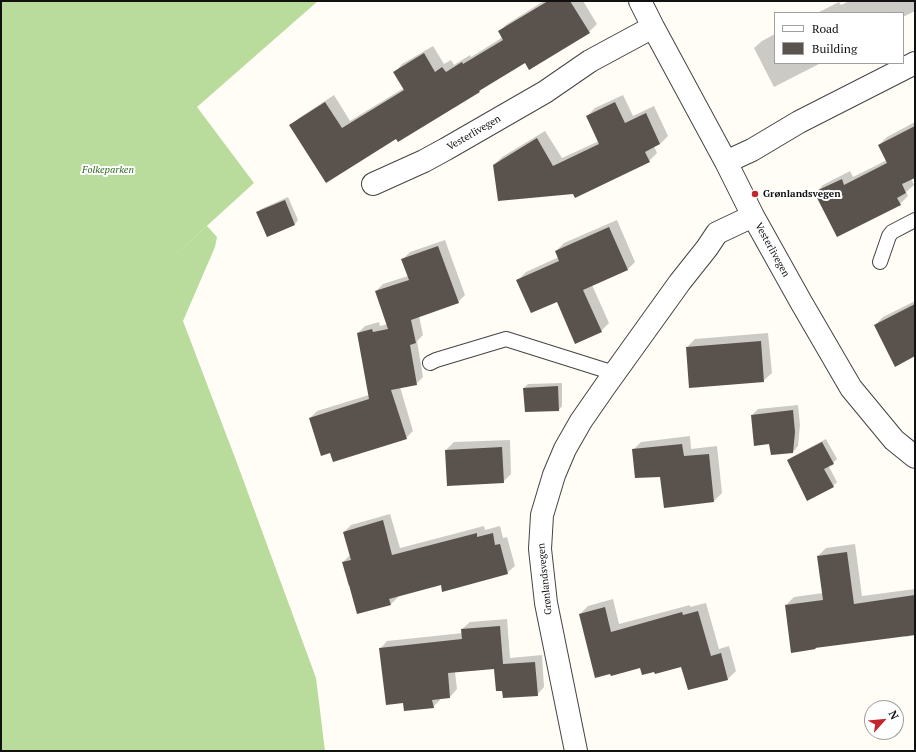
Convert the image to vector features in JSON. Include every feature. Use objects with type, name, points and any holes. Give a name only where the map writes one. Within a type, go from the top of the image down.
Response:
[{"type":"street","name":"Vesterlivegen","points":[[640,1],[726,162],[753,216],[851,388],[894,440],[915,458]]},
{"type":"street","name":"Vesterlivegen","points":[[373,184],[424,161],[446,149],[545,92],[590,61],[653,27]]},
{"type":"street","points":[[726,162],[752,150],[800,122],[915,63]]},
{"type":"street","name":"Grønlandsvegen","points":[[576,751],[546,603],[540,549],[542,515],[554,475],[565,449],[614,373],[717,233],[753,216]]},
{"type":"lane","points":[[880,262],[889,236],[892,232],[915,220]]},
{"type":"lane","points":[[430,364],[436,360],[506,339],[614,373]]},
{"type":"green space","name":"Folkeparken","points":[[1,1],[318,1],[197,107],[254,183],[154,274],[207,226],[217,237],[215,247],[183,321],[316,678],[325,751],[1,751]]},
{"type":"building","points":[[548,1],[570,1],[590,33],[529,70],[525,63],[398,142],[396,139],[326,183],[289,125],[325,102],[342,128],[404,90],[393,72],[424,53],[435,72],[442,67],[446,72],[462,62],[463,64],[503,40],[498,31]]},
{"type":"building","points":[[615,102],[625,123],[646,113],[660,144],[645,152],[650,162],[575,198],[573,194],[498,201],[493,165],[537,138],[553,166],[599,144],[586,116]]},
{"type":"building","points":[[915,126],[915,178],[902,184],[906,193],[897,198],[901,205],[837,237],[814,192],[842,179],[844,185],[887,163],[878,145]]},
{"type":"building","points":[[285,200],[295,225],[267,237],[256,212]]},
{"type":"building","points":[[609,227],[628,270],[583,290],[602,332],[575,344],[557,302],[531,313],[516,280],[559,261],[555,251]]},
{"type":"building","points":[[438,246],[459,303],[411,320],[416,343],[410,345],[417,385],[391,390],[407,439],[333,462],[330,453],[321,456],[309,418],[369,399],[357,333],[372,329],[373,332],[388,329],[375,291],[409,280],[401,259]]},
{"type":"building","points":[[915,304],[915,356],[895,367],[874,325]]},
{"type":"building","points":[[761,341],[764,382],[689,388],[686,347]]},
{"type":"building","points":[[558,386],[559,411],[525,412],[523,388]]},
{"type":"building","points":[[793,410],[795,432],[793,453],[771,455],[769,444],[754,446],[751,415]]},
{"type":"building","points":[[822,442],[834,464],[824,469],[834,487],[807,501],[787,460]]},
{"type":"building","points":[[682,444],[684,456],[709,454],[714,502],[664,508],[660,477],[635,478],[632,449]]},
{"type":"building","points":[[502,447],[504,483],[447,486],[445,450]]},
{"type":"building","points":[[383,520],[392,555],[477,533],[477,537],[493,533],[495,545],[500,544],[508,574],[442,592],[441,585],[389,599],[391,605],[357,614],[342,562],[351,560],[343,532]]},
{"type":"building","points":[[847,552],[854,604],[915,595],[915,635],[815,648],[816,649],[791,653],[785,605],[823,600],[817,556]]},
{"type":"building","points":[[605,607],[611,632],[682,612],[683,615],[698,611],[711,656],[721,653],[728,680],[688,690],[681,667],[655,674],[654,672],[642,675],[640,668],[611,676],[610,674],[595,678],[579,614]]},
{"type":"building","points":[[500,626],[503,664],[535,662],[538,696],[503,698],[502,691],[496,691],[494,669],[448,673],[450,698],[432,700],[434,708],[404,711],[403,703],[386,705],[379,648],[462,639],[461,629]]},
{"type":"place","name":"Grønlandsvegen","points":[[755,194]]}]
